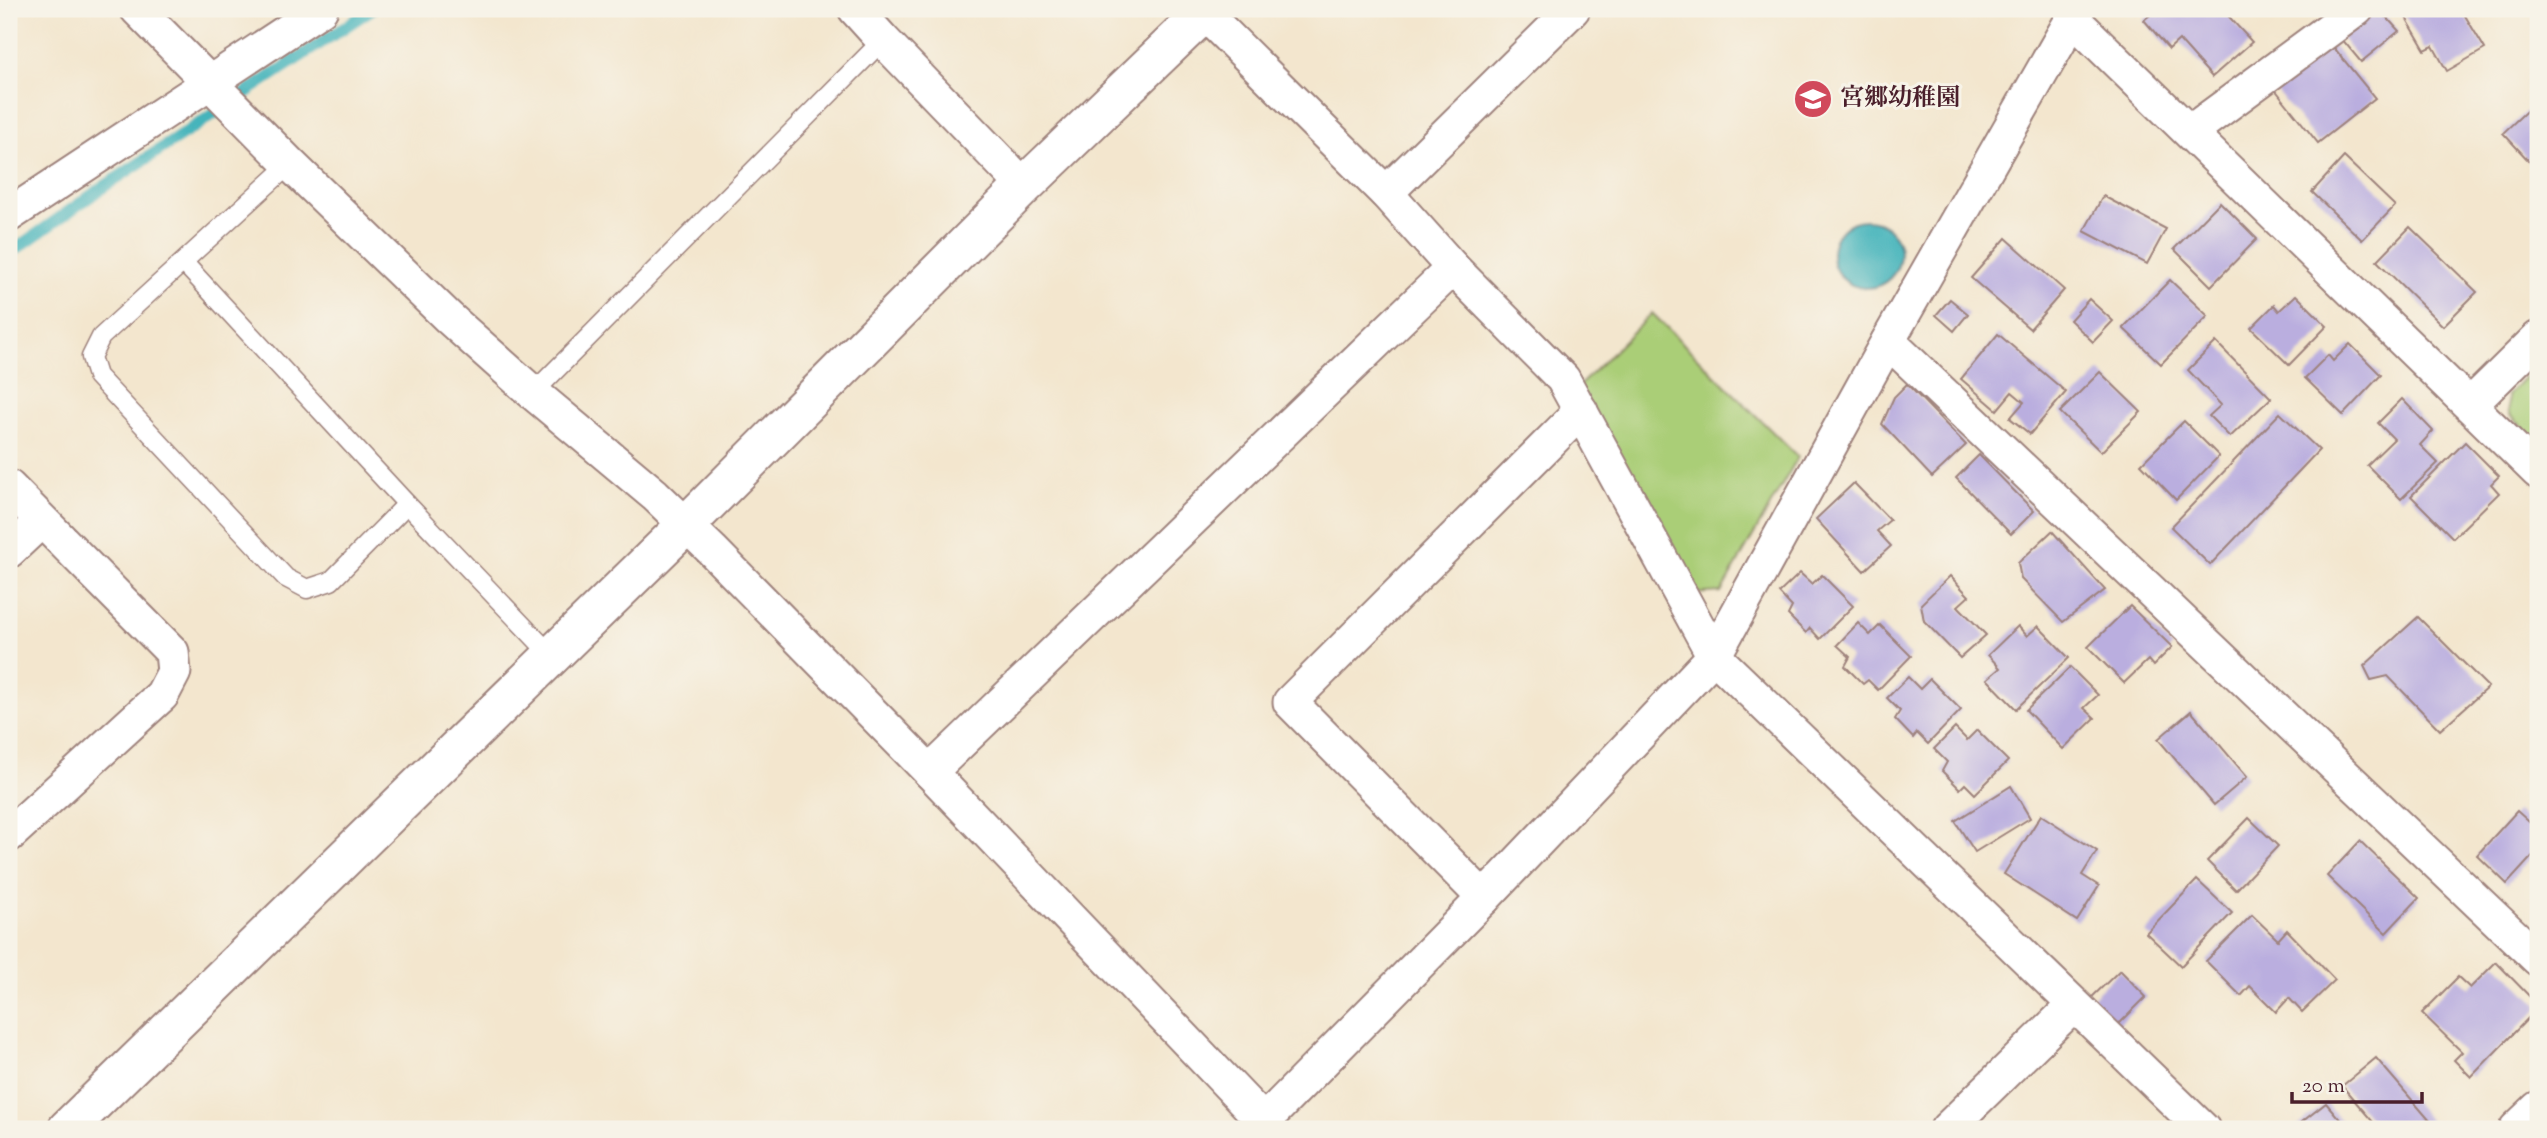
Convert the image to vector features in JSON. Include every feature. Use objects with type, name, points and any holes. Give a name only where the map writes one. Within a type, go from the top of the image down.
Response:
[{"type":"street","points":[[137,9],[290,164],[449,317],[686,525],[930,772],[1268,1125],[1714,656],[1888,341],[2075,13],[2190,132],[2538,472]]},
{"type":"street","points":[[9,215],[321,9]]},
{"type":"street","points":[[855,9],[1024,186]]},
{"type":"street","points":[[1386,193],[1573,9]]},
{"type":"street","points":[[2190,132],[2357,9]]},
{"type":"street","points":[[67,1129],[686,525],[1024,186],[1206,11],[1386,193],[1453,268],[1563,379],[1714,656],[2203,1129]]},
{"type":"street","points":[[930,772],[1453,268]]},
{"type":"street","points":[[2470,405],[2538,338]]},
{"type":"street","points":[[1888,341],[2538,959]]},
{"type":"street","points":[[1484,898],[1290,702],[1581,411]]},
{"type":"street","points":[[9,487],[172,652],[174,672],[162,695],[9,835]]},
{"type":"street","points":[[9,551],[41,521]]},
{"type":"street","points":[[1947,1129],[2074,1005]]},
{"type":"street","points":[[2516,1129],[2538,1108]]},
{"type":"lane","points":[[533,393],[883,40]]},
{"type":"lane","points":[[290,164],[101,337],[91,357],[97,376],[286,578],[307,589],[331,581],[407,504]]},
{"type":"lane","points":[[184,263],[407,504],[551,654]]},
{"type":"green space","points":[[1652,313],[1798,457],[1721,592],[1693,594],[1579,386]]},
{"type":"green space","points":[[2538,363],[2538,442],[2509,414],[2508,395]]},
{"type":"water","points":[[1873,220],[1894,235],[1900,247],[1898,267],[1890,278],[1873,288],[1859,288],[1842,278],[1834,267],[1832,247],[1842,230],[1853,222]]},
{"type":"building","points":[[2157,9],[2222,9],[2252,42],[2212,77],[2179,40],[2169,49],[2144,20]]},
{"type":"building","points":[[2379,9],[2399,31],[2361,62],[2341,38]]},
{"type":"building","points":[[2401,9],[2461,9],[2485,49],[2447,71],[2433,46],[2425,50]]},
{"type":"building","points":[[2331,44],[2375,98],[2318,143],[2274,88]]},
{"type":"building","points":[[2538,100],[2538,155],[2530,162],[2503,133]]},
{"type":"building","points":[[2344,157],[2395,206],[2362,240],[2312,192]]},
{"type":"building","points":[[2103,196],[2166,229],[2147,264],[2084,231]]},
{"type":"building","points":[[2220,202],[2257,239],[2211,286],[2174,249]]},
{"type":"building","points":[[2410,227],[2477,292],[2443,326],[2377,261]]},
{"type":"building","points":[[2006,238],[2064,290],[2030,329],[1971,278]]},
{"type":"building","points":[[2170,280],[2208,316],[2161,364],[2123,328]]},
{"type":"building","points":[[2296,295],[2327,326],[2289,365],[2251,328],[2274,305],[2279,311]]},
{"type":"building","points":[[1950,299],[1968,314],[1954,331],[1936,315]]},
{"type":"building","points":[[2089,299],[2113,321],[2093,342],[2070,320]]},
{"type":"building","points":[[1998,334],[2066,392],[2030,434],[2010,418],[2024,402],[2012,392],[1997,410],[1961,379]]},
{"type":"building","points":[[2216,342],[2271,398],[2230,437],[2209,416],[2221,405],[2188,370]]},
{"type":"building","points":[[2350,344],[2381,375],[2343,415],[2305,378],[2328,355],[2333,361]]},
{"type":"building","points":[[2100,372],[2141,412],[2101,452],[2060,412]]},
{"type":"building","points":[[1907,384],[1966,445],[1932,477],[1882,424],[1894,397]]},
{"type":"building","points":[[2402,399],[2433,431],[2420,445],[2438,463],[2401,499],[2367,465],[2394,439],[2378,423]]},
{"type":"building","points":[[2280,413],[2319,450],[2210,565],[2171,527]]},
{"type":"building","points":[[2184,421],[2219,456],[2176,500],[2141,464]]},
{"type":"building","points":[[2465,442],[2499,476],[2491,484],[2499,493],[2453,538],[2411,496]]},
{"type":"building","points":[[1979,455],[2034,511],[2011,534],[1956,478]]},
{"type":"building","points":[[1854,483],[1890,520],[1877,531],[1891,546],[1864,571],[1816,519]]},
{"type":"building","points":[[2052,531],[2105,590],[2063,622],[2021,579],[2018,563]]},
{"type":"building","points":[[1800,573],[1812,584],[1822,575],[1853,606],[1820,639],[1810,628],[1806,633],[1788,615],[1792,607],[1779,593]]},
{"type":"building","points":[[1950,576],[1969,596],[1958,606],[1986,635],[1960,658],[1924,621],[1921,604]]},
{"type":"building","points":[[2130,606],[2172,647],[2153,666],[2148,660],[2124,683],[2088,647]]},
{"type":"building","points":[[2418,617],[2488,687],[2440,730],[2388,676],[2371,680],[2364,666]]},
{"type":"building","points":[[1858,623],[1870,635],[1880,625],[1911,656],[1878,690],[1868,680],[1863,684],[1845,666],[1850,657],[1837,645]]},
{"type":"building","points":[[2018,626],[2027,636],[2038,626],[2069,658],[2016,709],[1987,679],[2000,668],[1988,655]]},
{"type":"building","points":[[2070,667],[2098,695],[2084,708],[2095,718],[2063,749],[2026,710]]},
{"type":"building","points":[[1908,677],[1920,689],[1930,679],[1961,710],[1928,744],[1917,733],[1913,738],[1895,719],[1900,711],[1887,698]]},
{"type":"building","points":[[2191,711],[2247,777],[2214,805],[2158,739]]},
{"type":"building","points":[[1955,728],[1967,740],[1977,730],[2008,761],[1975,794],[1965,784],[1960,789],[1942,771],[1947,762],[1934,749]]},
{"type":"building","points":[[2011,786],[2030,818],[1975,852],[1955,821]]},
{"type":"building","points":[[2517,811],[2538,830],[2538,850],[2507,884],[2477,855]]},
{"type":"building","points":[[2041,815],[2097,851],[2082,875],[2099,886],[2077,921],[2004,874]]},
{"type":"building","points":[[2249,818],[2278,846],[2236,890],[2207,861]]},
{"type":"building","points":[[2360,841],[2419,898],[2386,933],[2327,876]]},
{"type":"building","points":[[2197,880],[2232,913],[2181,966],[2146,933]]},
{"type":"building","points":[[2252,915],[2278,940],[2287,930],[2335,980],[2302,1012],[2289,998],[2276,1012],[2250,986],[2241,996],[2206,961]]},
{"type":"building","points":[[2496,962],[2538,1008],[2471,1077],[2454,1060],[2462,1052],[2422,1013],[2458,977],[2470,988]]},
{"type":"building","points":[[2120,970],[2146,997],[2115,1028],[2088,1001]]},
{"type":"building","points":[[2376,1058],[2431,1122],[2423,1129],[2379,1129],[2342,1086]]},
{"type":"building","points":[[2326,1103],[2348,1129],[2293,1129]]},
{"type":"waterway","points":[[9,254],[99,190],[372,9]]},
{"type":"place","name":"宮郷幼稚園","points":[[1813,99]]}]
